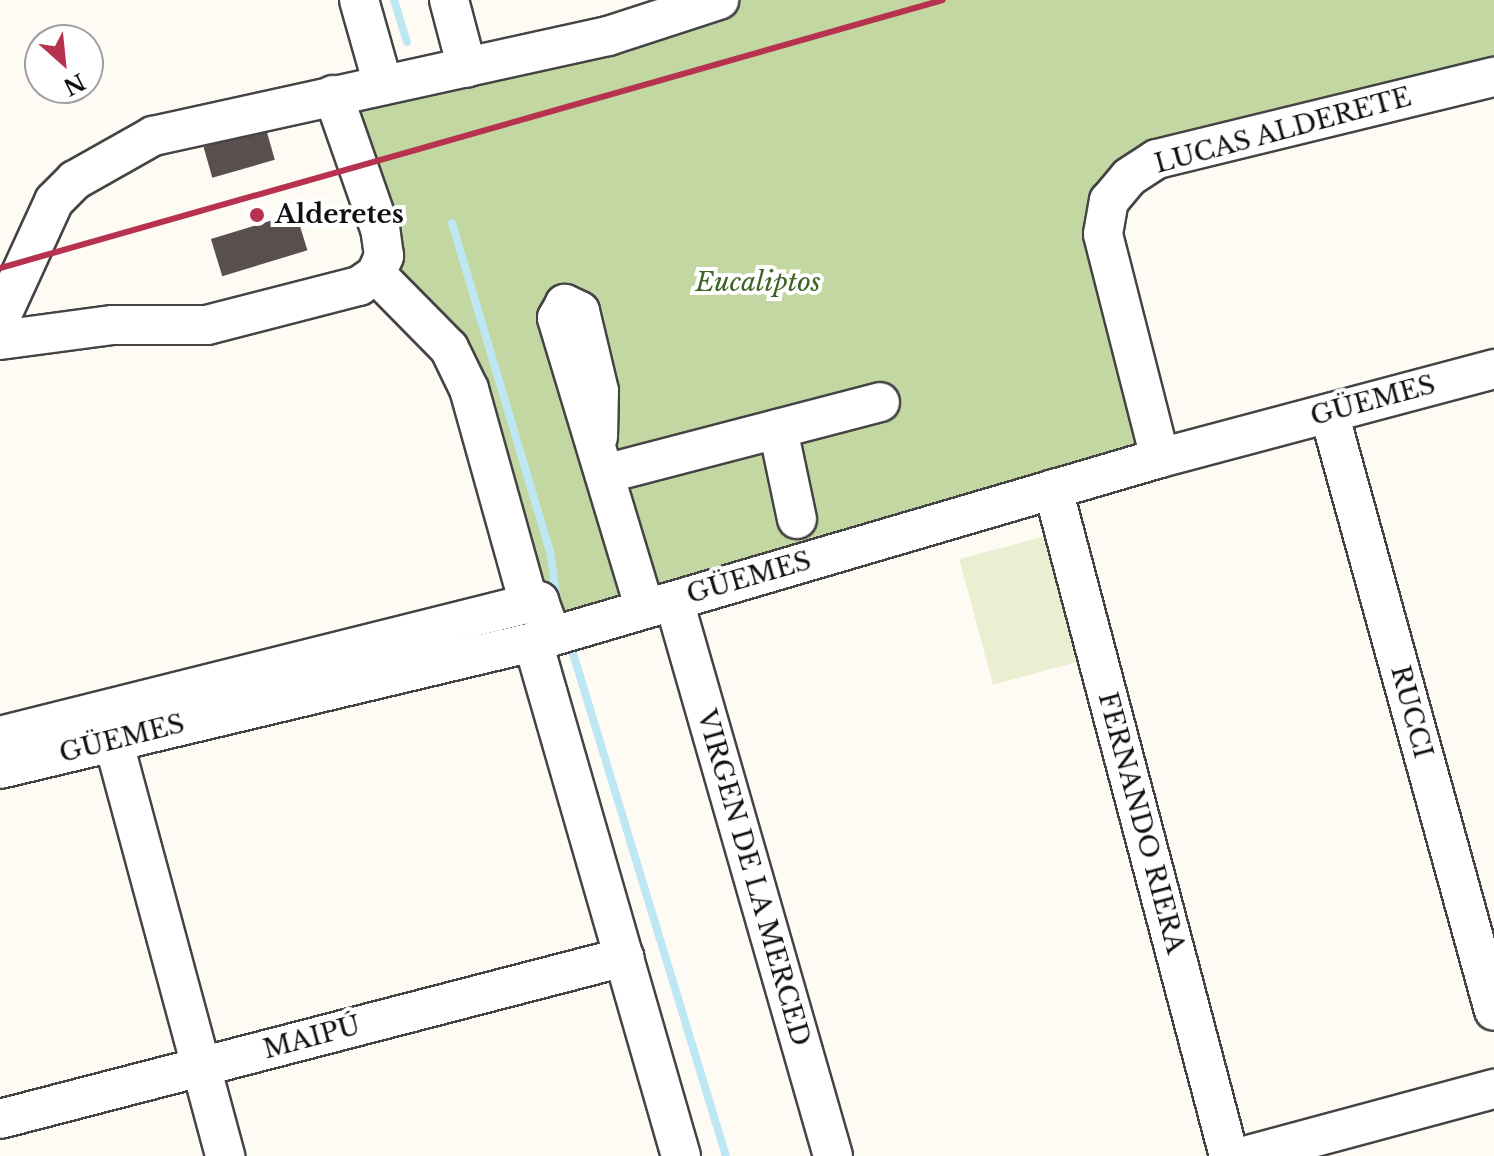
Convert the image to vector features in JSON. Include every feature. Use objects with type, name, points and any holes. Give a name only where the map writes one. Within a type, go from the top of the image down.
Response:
[{"type":"street","points":[[359,0],[383,85]]},
{"type":"street","points":[[449,0],[467,68]]},
{"type":"street","points":[[0,319],[54,201],[75,180],[179,126],[608,36],[719,0]]},
{"type":"street","name":"LUCAS ALDERETE","points":[[1160,458],[1103,234],[1109,201],[1129,177],[1157,159],[1494,77]]},
{"type":"street","points":[[0,340],[113,325],[207,325],[359,286],[376,274],[384,256],[380,229],[333,95]]},
{"type":"street","points":[[376,274],[449,348],[469,389],[529,604]]},
{"type":"street","name":"GÜEMES","points":[[0,769],[555,635],[1160,458],[1494,369]]},
{"type":"street","points":[[608,473],[880,402]]},
{"type":"street","name":"RUCCI","points":[[1329,413],[1478,896],[1494,1011]]},
{"type":"street","points":[[778,429],[797,519]]},
{"type":"street","name":"VIRGEN DE LA MERCED","points":[[598,437],[608,473],[659,605],[833,1156]]},
{"type":"street","name":"FERNANDO RIERA","points":[[1053,489],[1229,1156]]},
{"type":"street","points":[[0,736],[539,601],[555,635],[624,957],[681,1156]]},
{"type":"street","points":[[113,740],[225,1156]]},
{"type":"street","name":"MAIPÚ","points":[[0,1119],[624,957]]},
{"type":"street","points":[[1245,1156],[1494,1089]]},
{"type":"green space","name":"Eucaliptos","points":[[719,0],[1494,0],[1494,77],[1157,159],[1109,201],[1160,458],[552,636],[469,389],[376,274],[333,95]]},
{"type":"green space","points":[[1053,534],[1087,660],[993,685],[959,559]]},
{"type":"building","points":[[266,129],[275,160],[212,178],[204,147]]},
{"type":"building","points":[[296,213],[307,250],[222,276],[211,239]]},
{"type":"waterway","points":[[394,0],[407,42]]},
{"type":"waterway","points":[[452,223],[550,551],[557,600]]},
{"type":"waterway","points":[[569,640],[726,1156]]},
{"type":"railway","points":[[0,268],[943,0]]},
{"type":"place","name":"Alderetes","points":[[257,215]]}]
